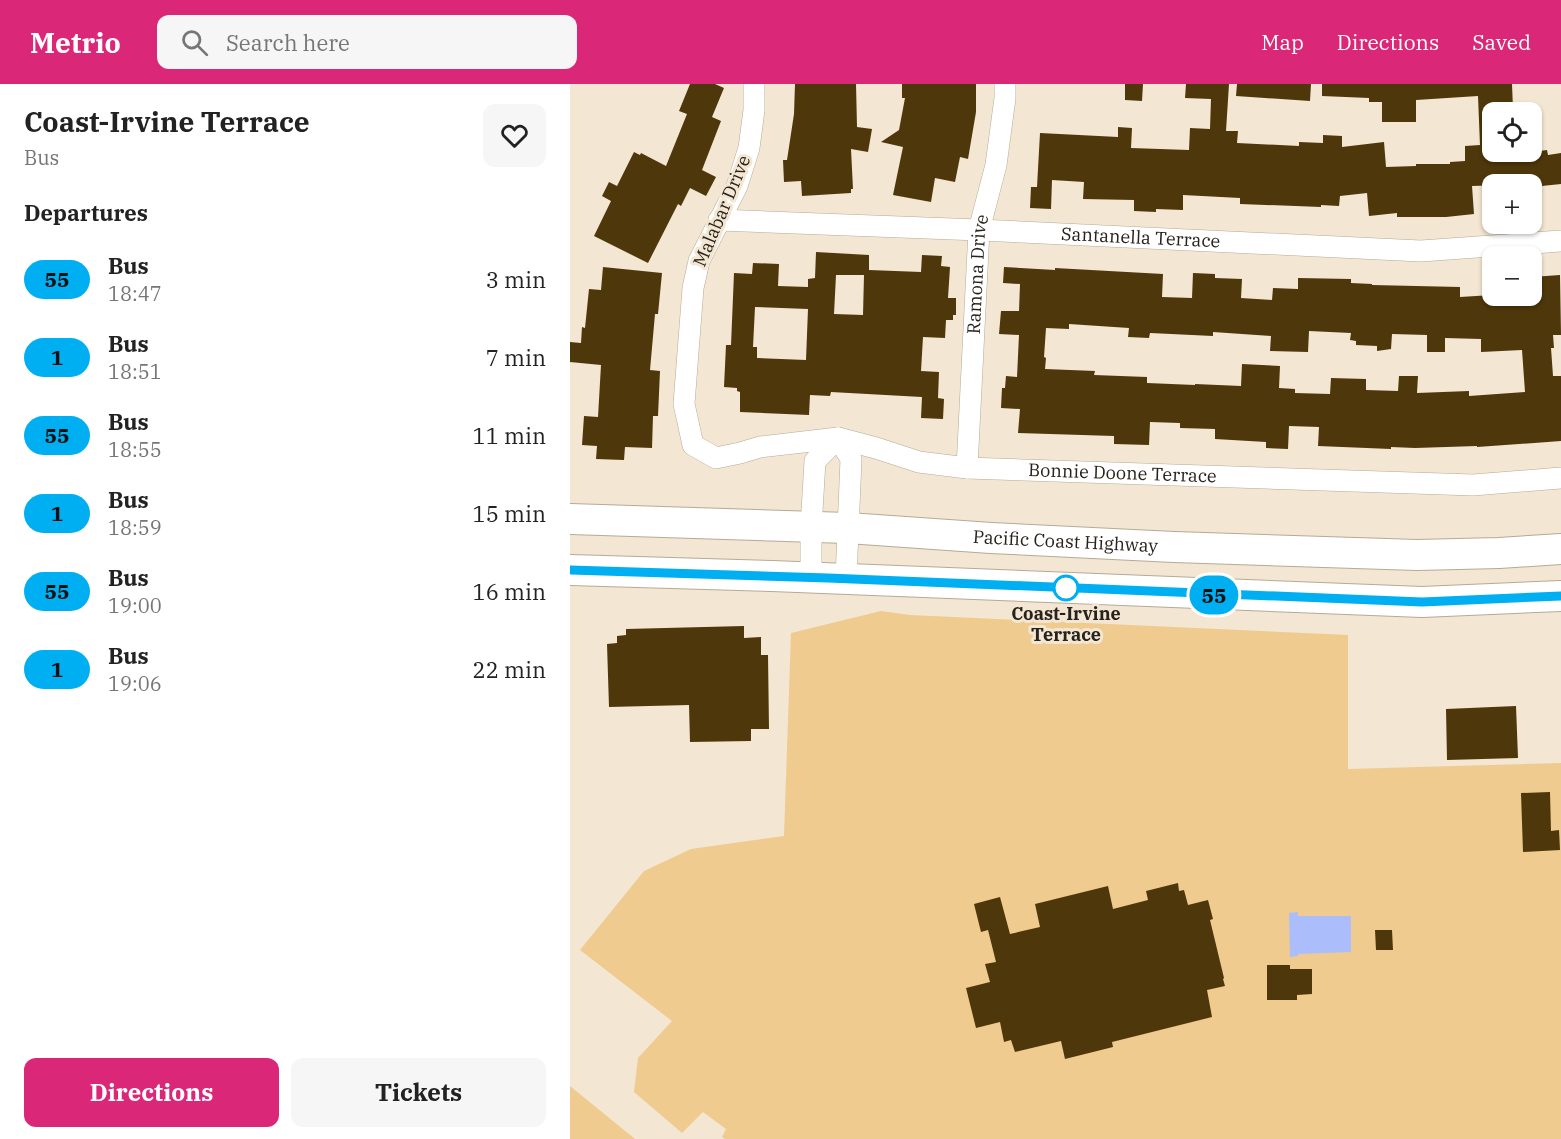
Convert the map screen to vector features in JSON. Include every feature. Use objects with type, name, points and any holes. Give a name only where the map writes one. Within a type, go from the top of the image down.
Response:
[{"type":"highway","name":"Pacific Coast Highway","points":[[570,519],[848,528],[1174,547],[1417,555],[1561,549]]},
{"type":"highway","points":[[570,570],[1422,602],[1561,596]]},
{"type":"street","name":"Malabar Drive","points":[[693,445],[684,404],[693,288],[699,261],[737,186],[749,148],[754,110],[754,84]]},
{"type":"street","name":"Ramona Drive","points":[[967,468],[979,231],[996,165],[1005,84]]},
{"type":"street","name":"Santanella Terrace","points":[[719,220],[1421,251],[1561,241]]},
{"type":"street","name":"Bonnie Doone Terrace","points":[[693,445],[716,458],[760,447],[838,438],[919,462],[967,468],[1473,485],[1561,478]]},
{"type":"street","points":[[811,578],[815,461],[838,438],[850,459],[846,579]]},
{"type":"shaded area","points":[[881,611],[910,615],[1348,635],[1348,769],[1561,763],[1561,1139],[725,1139],[722,1137],[726,1129],[703,1112],[682,1133],[634,1092],[638,1058],[672,1021],[580,950],[644,871],[691,849],[784,836],[791,633]]},
{"type":"shaded area","points":[[570,1086],[635,1139],[570,1139]]},
{"type":"water","points":[[1298,912],[1298,916],[1351,916],[1351,952],[1298,954],[1298,956],[1290,957],[1289,913]]},
{"type":"building","points":[[690,84],[715,84],[724,88],[712,117],[721,121],[702,170],[716,177],[706,196],[690,188],[681,206],[678,204],[648,263],[594,236],[611,201],[602,196],[609,182],[617,186],[634,152],[640,155],[641,153],[666,166],[687,114],[679,111]]},
{"type":"building","points":[[795,84],[856,84],[857,127],[872,129],[868,152],[851,149],[853,189],[851,193],[802,196],[801,181],[784,182],[783,160],[787,160],[794,114]]},
{"type":"building","points":[[902,84],[976,84],[976,112],[968,159],[960,157],[955,182],[935,178],[931,202],[893,195],[903,147],[881,142],[899,130],[905,98],[902,98]]},
{"type":"building","points":[[1125,84],[1143,84],[1142,101],[1125,100]]},
{"type":"building","points":[[1186,84],[1229,84],[1226,131],[1238,131],[1237,143],[1299,146],[1299,142],[1323,143],[1323,135],[1342,136],[1342,147],[1384,142],[1386,167],[1416,166],[1416,164],[1450,164],[1450,162],[1465,161],[1465,146],[1480,145],[1478,96],[1416,100],[1416,122],[1382,122],[1382,102],[1369,102],[1369,98],[1322,96],[1322,84],[1512,84],[1513,102],[1482,102],[1482,162],[1542,162],[1542,151],[1547,150],[1548,155],[1561,153],[1561,184],[1542,186],[1542,174],[1482,174],[1482,186],[1472,186],[1474,214],[1446,217],[1397,217],[1397,213],[1369,216],[1367,193],[1340,196],[1339,206],[1321,205],[1321,207],[1240,204],[1240,198],[1183,195],[1183,210],[1134,211],[1134,200],[1083,199],[1084,182],[1052,180],[1051,209],[1030,208],[1031,187],[1037,187],[1040,133],[1118,137],[1118,127],[1132,128],[1131,148],[1189,150],[1190,128],[1210,129],[1211,99],[1185,98]]},
{"type":"building","points":[[1237,84],[1311,84],[1310,101],[1236,96]]},
{"type":"building","points":[[816,252],[869,255],[869,270],[921,272],[922,255],[942,256],[941,266],[950,267],[948,298],[956,298],[956,315],[953,315],[953,320],[946,320],[945,338],[923,337],[921,371],[939,372],[938,398],[944,399],[943,419],[921,418],[922,397],[831,392],[830,396],[810,395],[809,415],[740,412],[740,392],[737,388],[724,387],[726,345],[731,345],[734,273],[752,274],[753,263],[779,264],[778,286],[808,287],[808,279],[815,278]],"holes":[[[836,275],[864,275],[863,315],[834,314]],[[755,307],[808,309],[806,360],[757,358],[757,347],[753,347]]]},
{"type":"building","points":[[603,267],[662,273],[658,314],[655,314],[650,370],[660,371],[658,416],[653,416],[652,448],[625,447],[624,460],[596,459],[597,446],[582,445],[584,416],[598,417],[601,365],[570,362],[570,342],[581,343],[589,289],[601,290]]},
{"type":"building","points":[[1004,267],[1163,274],[1162,297],[1192,298],[1193,273],[1215,274],[1215,278],[1242,279],[1241,298],[1272,300],[1273,288],[1298,289],[1298,278],[1351,279],[1351,283],[1372,285],[1460,287],[1460,297],[1482,296],[1482,306],[1542,306],[1542,276],[1560,275],[1561,335],[1553,335],[1554,348],[1551,348],[1553,376],[1561,376],[1561,441],[1477,447],[1391,447],[1391,449],[1318,446],[1319,427],[1289,426],[1288,449],[1266,448],[1266,442],[1215,439],[1215,429],[1180,428],[1180,423],[1150,422],[1149,445],[1114,444],[1114,436],[1018,433],[1020,409],[1001,408],[1002,388],[1005,388],[1006,376],[1017,377],[1019,335],[999,334],[1001,311],[1019,311],[1020,284],[1003,283]],"holes":[[[1069,324],[1129,328],[1128,337],[1149,338],[1150,333],[1213,336],[1213,332],[1271,336],[1270,351],[1308,352],[1309,331],[1351,333],[1350,340],[1356,341],[1356,345],[1377,346],[1377,351],[1391,349],[1392,334],[1427,335],[1427,352],[1445,352],[1445,338],[1481,339],[1481,352],[1522,350],[1525,392],[1469,396],[1469,391],[1417,393],[1418,376],[1399,376],[1398,391],[1366,390],[1366,379],[1331,378],[1330,394],[1295,393],[1295,389],[1279,388],[1280,366],[1242,364],[1241,386],[1147,383],[1147,377],[1094,375],[1095,371],[1045,369],[1046,328],[1069,329]]]},
{"type":"building","points":[[744,626],[744,638],[761,637],[761,655],[768,655],[769,729],[751,729],[751,741],[690,742],[689,705],[609,707],[607,644],[617,643],[617,636],[626,635],[626,629]]},
{"type":"building","points":[[1516,706],[1518,758],[1447,760],[1446,709]]},
{"type":"building","points":[[1550,792],[1551,831],[1559,830],[1560,850],[1523,852],[1521,793]]},
{"type":"building","points":[[1178,883],[1179,891],[1184,890],[1188,905],[1208,900],[1213,919],[1210,920],[1225,986],[1207,990],[1212,1017],[1112,1042],[1113,1047],[1065,1059],[1061,1041],[1015,1052],[1011,1040],[1004,1042],[1000,1022],[976,1028],[966,988],[990,982],[985,964],[996,962],[988,930],[981,932],[974,904],[1000,897],[1010,934],[1040,927],[1035,904],[1108,886],[1113,909],[1148,900],[1146,891]]},
{"type":"building","points":[[1375,930],[1392,930],[1393,950],[1376,950]]},
{"type":"building","points":[[1267,965],[1290,965],[1290,969],[1312,969],[1312,994],[1297,995],[1297,1000],[1267,1000]]},
{"type":"bus line","name":"55","points":[[570,570],[1422,602],[1561,596]]},
{"type":"place","name":"Coast-Irvine Terrace","points":[[1066,588]]}]
